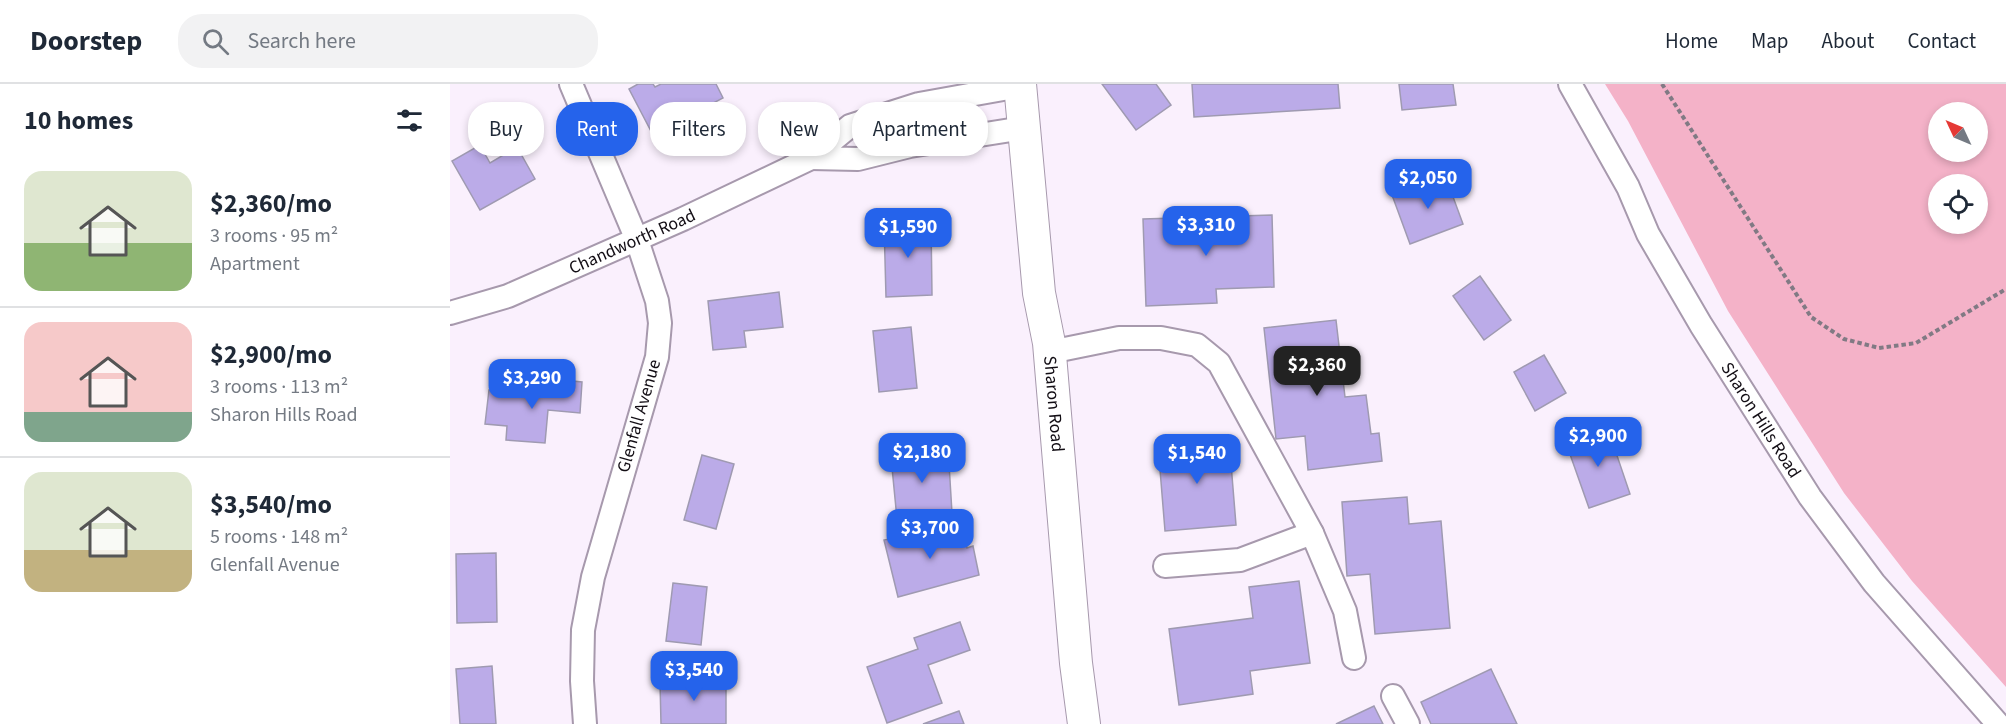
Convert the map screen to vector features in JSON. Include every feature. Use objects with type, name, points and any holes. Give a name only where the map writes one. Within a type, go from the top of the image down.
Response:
[{"type":"main road","name":"Sharon Road","points":[[1020,85],[1039,293],[1050,352],[1076,663],[1084,724]]},
{"type":"street","name":"Glenfall Avenue","points":[[571,84],[636,240],[657,301],[660,323],[657,357],[593,577],[583,630],[582,681],[585,724]]},
{"type":"street","name":"Sharon Hills Road","points":[[1570,84],[1628,187],[1648,234],[1701,325],[1810,497],[1874,584],[1998,724]]},
{"type":"street","name":"Chandworth Road","points":[[450,313],[508,296],[636,240],[811,158],[850,126],[919,104],[1020,85]]},
{"type":"street","name":"Chandworth Road","points":[[811,158],[858,159],[910,146],[1024,128]]},
{"type":"street","points":[[1050,352],[1119,338],[1161,338],[1197,345],[1219,363],[1312,533],[1345,611],[1354,658]]},
{"type":"street","points":[[1165,566],[1240,560],[1312,533]]},
{"type":"street","points":[[1392,696],[1408,724]]},
{"type":"path","points":[[1662,84],[1811,317],[1844,339],[1879,348],[1916,343],[2006,289]]},
{"type":"shaded area","points":[[1605,84],[2006,84],[2006,687],[1912,581],[1844,493],[1728,311],[1628,121]]},
{"type":"building","points":[[638,84],[653,84],[655,87],[661,84],[716,84],[723,98],[715,102],[650,102],[650,129],[638,102],[636,102],[629,89]]},
{"type":"building","points":[[1102,84],[1156,84],[1171,105],[1136,130]]},
{"type":"building","points":[[1192,84],[1338,84],[1340,108],[1194,117]]},
{"type":"building","points":[[1399,84],[1453,84],[1456,105],[1402,110]]},
{"type":"building","points":[[468,152],[468,156],[486,156],[490,163],[502,156],[522,156],[535,179],[480,210],[452,161]]},
{"type":"building","points":[[1445,175],[1463,224],[1410,244],[1392,195]]},
{"type":"building","points":[[1272,215],[1274,287],[1216,289],[1217,303],[1146,306],[1143,219]]},
{"type":"building","points":[[931,222],[932,295],[886,297],[884,223]]},
{"type":"building","points":[[1480,276],[1511,320],[1484,340],[1453,296]]},
{"type":"building","points":[[779,292],[783,327],[744,331],[746,347],[713,350],[708,301]]},
{"type":"building","points":[[1336,320],[1345,397],[1366,395],[1371,434],[1379,433],[1382,461],[1308,470],[1305,436],[1276,439],[1264,328]]},
{"type":"building","points":[[911,327],[917,388],[879,392],[873,331]]},
{"type":"building","points":[[1544,355],[1566,393],[1535,411],[1514,372]]},
{"type":"building","points":[[552,379],[582,382],[580,413],[548,410],[545,443],[506,440],[507,426],[485,424],[489,390],[550,395]]},
{"type":"building","points":[[1608,429],[1630,494],[1589,508],[1566,443]]},
{"type":"building","points":[[1229,439],[1236,525],[1165,531],[1158,445]]},
{"type":"building","points":[[948,447],[952,513],[897,519],[891,457]]},
{"type":"building","points":[[702,455],[734,464],[716,529],[684,520]]},
{"type":"building","points":[[1407,497],[1409,524],[1441,521],[1450,628],[1375,634],[1370,574],[1347,576],[1342,502]]},
{"type":"building","points":[[961,524],[967,548],[973,546],[979,575],[898,597],[884,540]]},
{"type":"building","points":[[496,553],[497,622],[457,623],[456,554]]},
{"type":"building","points":[[1299,581],[1310,663],[1250,671],[1253,694],[1179,705],[1169,629],[1253,618],[1249,587]]},
{"type":"building","points":[[673,583],[707,587],[701,645],[666,641]]},
{"type":"building","points":[[960,622],[970,650],[928,665],[942,703],[887,723],[867,667],[918,649],[914,638]]},
{"type":"building","points":[[492,666],[496,724],[460,724],[456,669]]},
{"type":"building","points":[[1491,669],[1517,724],[1431,724],[1421,702]]},
{"type":"building","points":[[726,680],[726,724],[661,724],[660,682]]},
{"type":"building","points":[[1374,706],[1383,724],[1336,724]]},
{"type":"building","points":[[959,711],[964,724],[923,724]]}]
